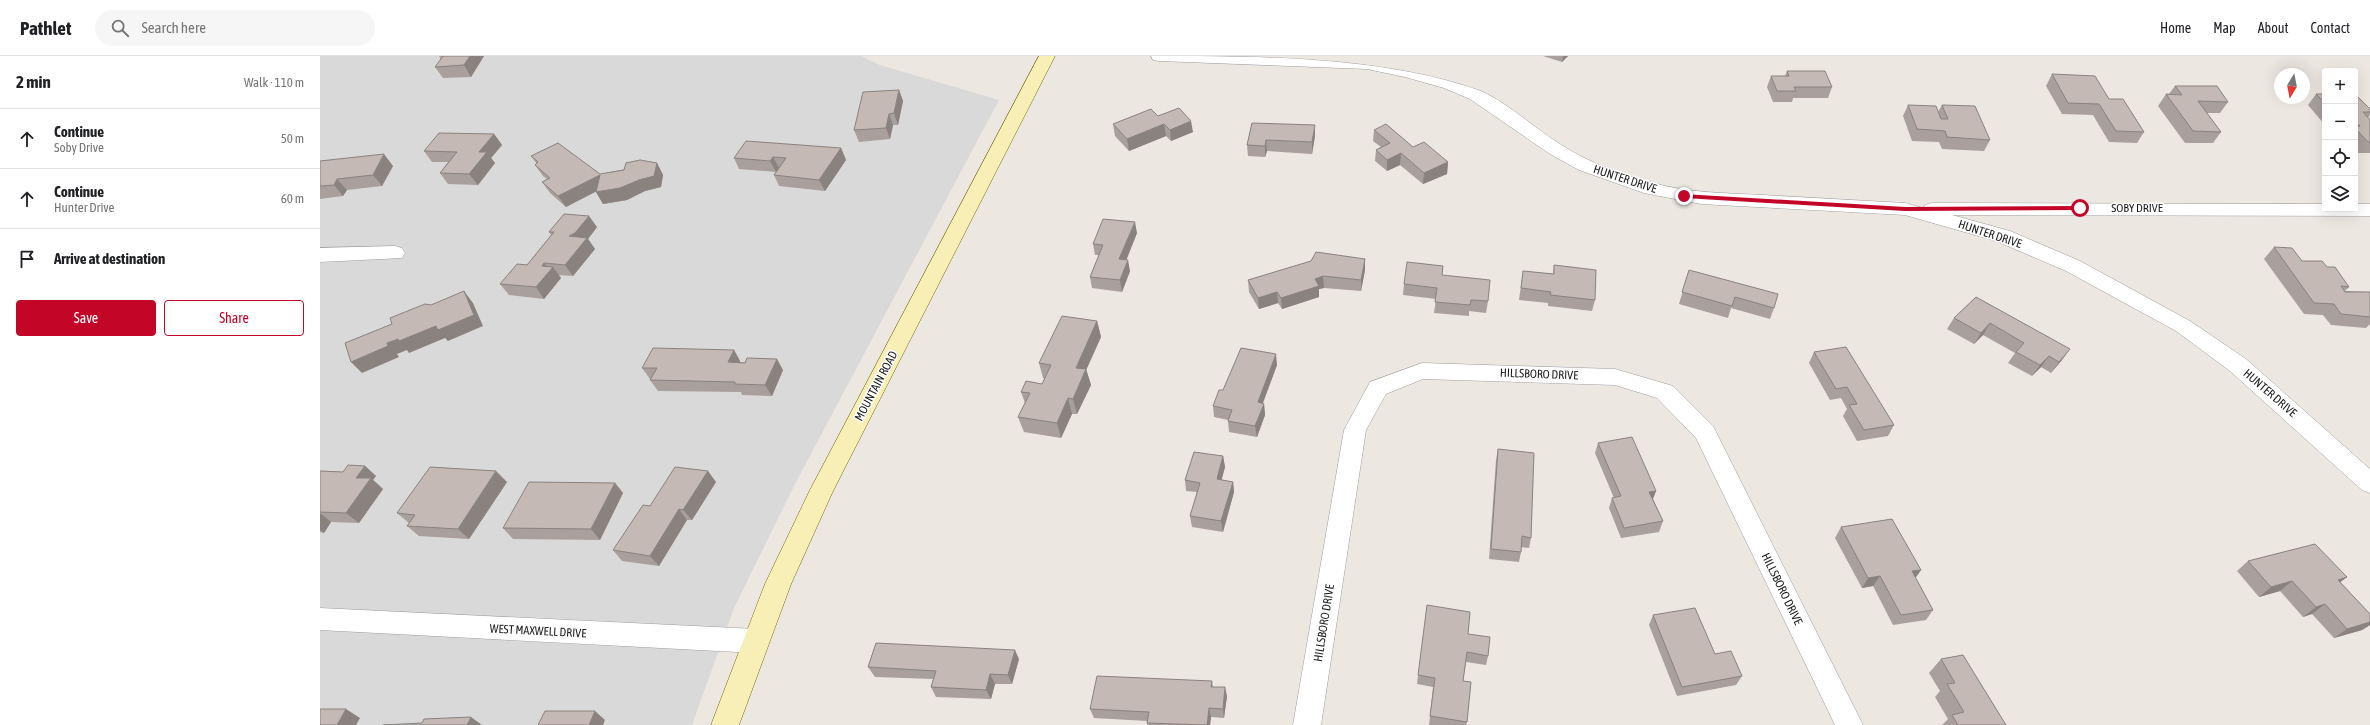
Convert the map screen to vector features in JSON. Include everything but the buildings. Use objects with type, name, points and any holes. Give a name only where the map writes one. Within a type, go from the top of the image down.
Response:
[{"type":"main road","name":"MOUNTAIN ROAD","points":[[725,725],[778,584],[822,490],[1047,56]]},
{"type":"street","name":"HUNTER DRIVE","points":[[1159,56],[1351,63],[1408,72],[1450,84],[1476,95],[1499,108],[1556,150],[1585,166],[1618,179],[1651,189],[1701,198],[1905,209],[2003,236],[2074,266],[2183,326],[2238,365],[2370,483]]},
{"type":"street","name":"SOBY DRIVE","points":[[1905,209],[2370,210]]},
{"type":"street","points":[[320,255],[395,253]]},
{"type":"street","name":"HILLSBORO DRIVE","points":[[1307,725],[1355,430],[1378,388],[1422,371],[1615,376],[1665,392],[1705,432],[1849,725]]},
{"type":"street","name":"WEST MAXWELL DRIVE","points":[[320,619],[756,641]]},
{"type":"shaded area","points":[[320,56],[861,56],[880,65],[999,100],[795,484],[734,608],[692,725],[320,725]]},
{"type":"route","points":[[1684,196],[1905,209],[2080,208]]}]
